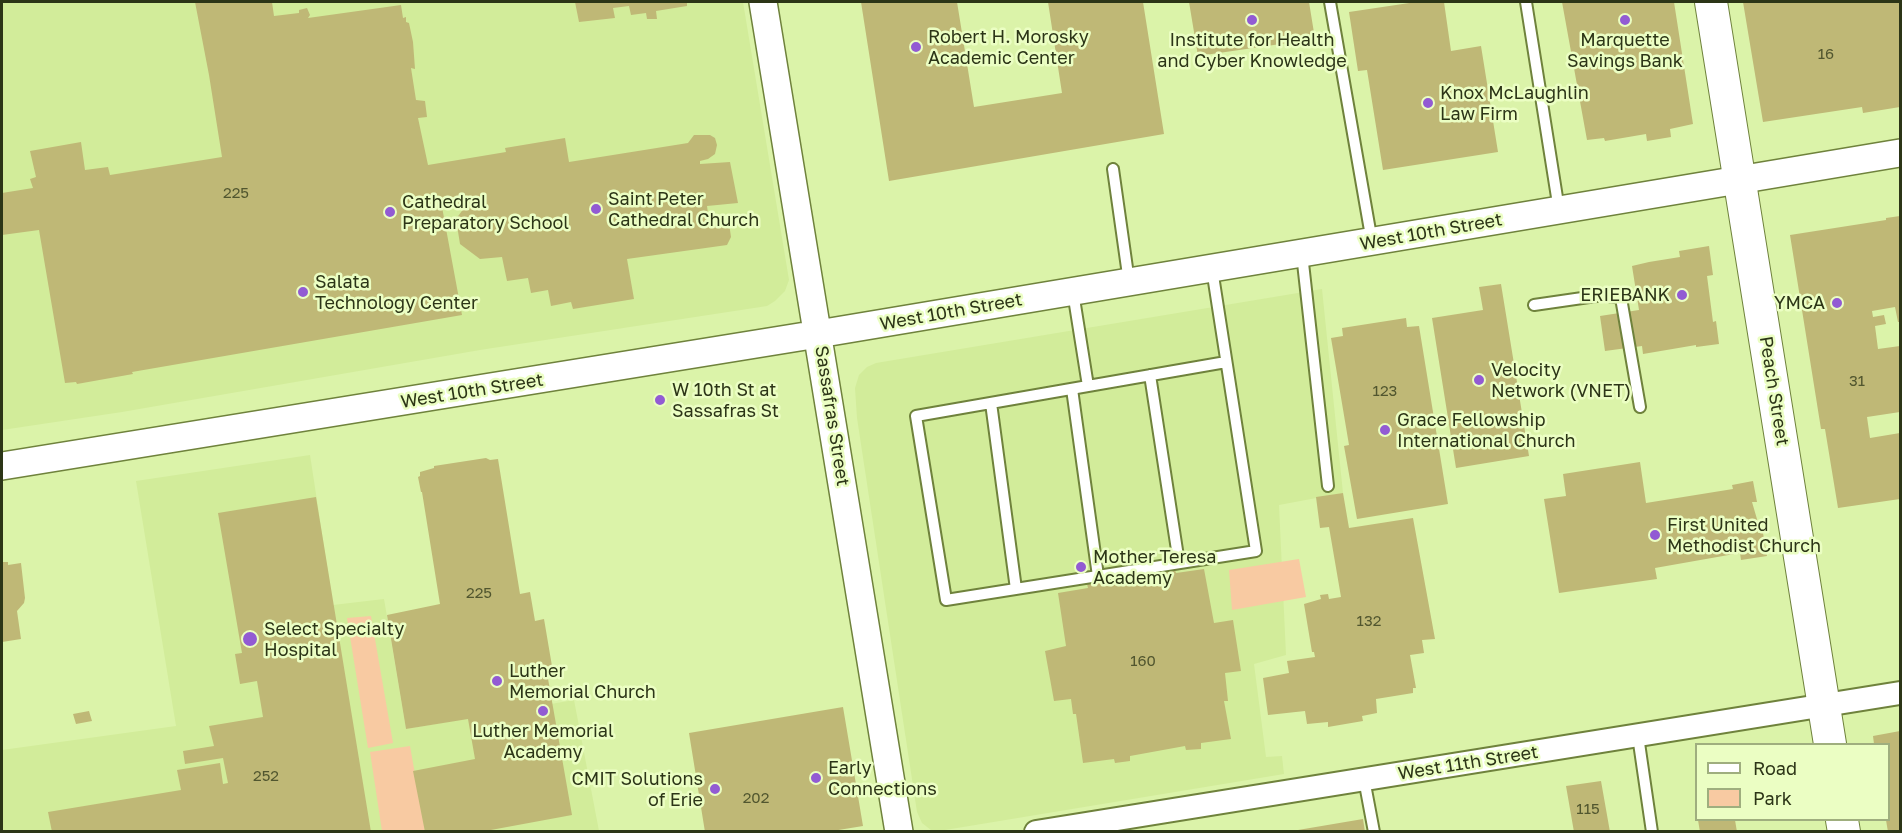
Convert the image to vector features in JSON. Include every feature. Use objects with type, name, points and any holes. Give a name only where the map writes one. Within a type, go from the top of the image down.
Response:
[{"type":"main road","name":"Peach Street","points":[[1711,2],[1830,743]]},
{"type":"street","name":"Sassafras Street","points":[[763,2],[899,831]]},
{"type":"street","name":"West 10th Street","points":[[2,466],[1073,292],[1900,153]]},
{"type":"street","name":"West 11th Street","points":[[1036,831],[1104,826],[1364,779],[1900,693]]},
{"type":"lane","points":[[1331,2],[1372,242]]},
{"type":"lane","points":[[1526,2],[1559,210]]},
{"type":"lane","points":[[1113,169],[1129,282]]},
{"type":"lane","points":[[1302,254],[1328,486]]},
{"type":"lane","points":[[1212,269],[1256,551],[946,600],[916,416],[1226,362]]},
{"type":"lane","points":[[1073,292],[1088,386]]},
{"type":"lane","points":[[1534,305],[1604,296],[1621,298],[1640,408]]},
{"type":"lane","points":[[1150,375],[1179,563]]},
{"type":"lane","points":[[1072,389],[1098,576]]},
{"type":"lane","points":[[991,404],[1016,589]]},
{"type":"lane","points":[[1638,736],[1652,831]]},
{"type":"lane","points":[[1364,779],[1374,831]]},
{"type":"shaded area","name":"Cathedral Preparatory School","points":[[2,2],[743,2],[789,280],[785,291],[767,306],[480,350],[122,412],[2,430]]},
{"type":"shaded area","name":"Mother Teresa Academy","points":[[1322,289],[1343,493],[1279,505],[1286,655],[1254,664],[1266,757],[1282,756],[1284,774],[939,831],[931,830],[922,823],[917,812],[857,418],[855,388],[859,375],[867,367],[876,363]]},
{"type":"shaded area","name":"Select Specialty Hospital","points":[[310,455],[333,605],[384,599],[406,729],[574,700],[599,831],[2,831],[2,750],[176,726],[136,481]]},
{"type":"green space","points":[[1299,559],[1306,597],[1232,610],[1229,570]]},
{"type":"green space","points":[[371,616],[393,743],[368,748],[347,618]]},
{"type":"green space","points":[[410,746],[425,831],[382,831],[370,752]]},
{"type":"building","points":[[195,2],[272,2],[274,16],[299,13],[299,10],[307,8],[310,15],[308,18],[401,5],[403,18],[406,17],[406,22],[409,23],[413,42],[415,69],[411,68],[416,100],[425,101],[427,117],[418,118],[428,165],[506,152],[505,148],[565,138],[569,162],[688,143],[694,135],[710,135],[715,138],[717,145],[715,154],[700,161],[700,164],[730,162],[738,203],[707,206],[709,221],[717,217],[729,223],[731,237],[727,245],[627,259],[634,299],[573,309],[571,302],[551,306],[548,290],[531,293],[528,278],[507,281],[502,257],[480,259],[460,244],[456,219],[467,204],[442,207],[462,315],[132,372],[133,374],[77,384],[76,382],[65,383],[39,230],[2,235],[2,193],[33,188],[30,179],[36,177],[30,151],[81,142],[85,170],[108,167],[110,175],[222,157]]},
{"type":"building","points":[[575,2],[687,2],[687,6],[656,11],[657,19],[647,19],[646,13],[631,15],[629,6],[613,8],[615,18],[579,22]]},
{"type":"building","name":"Robert H. Morosky Academic Center","points":[[861,2],[957,2],[974,107],[1062,93],[1048,2],[1143,2],[1164,134],[889,181]]},
{"type":"building","name":"Institute for Health and Cyber Knowledge","points":[[1189,2],[1309,2],[1315,39],[1198,56]]},
{"type":"building","points":[[1416,2],[1444,2],[1451,51],[1481,46],[1498,152],[1383,170],[1367,70],[1358,71],[1349,12]]},
{"type":"building","points":[[1562,2],[1674,2],[1693,124],[1670,129],[1671,137],[1647,141],[1646,134],[1605,141],[1604,138],[1587,140]]},
{"type":"building","points":[[1743,2],[1900,2],[1900,107],[1863,113],[1862,107],[1763,122]]},
{"type":"building","points":[[1900,216],[1900,322],[1898,322],[1895,307],[1872,311],[1873,317],[1884,315],[1886,324],[1875,326],[1878,349],[1900,346],[1900,412],[1867,417],[1870,438],[1900,433],[1900,499],[1838,508],[1825,429],[1821,429],[1790,235]]},
{"type":"building","points":[[1709,246],[1713,275],[1707,276],[1713,322],[1716,321],[1719,344],[1696,347],[1696,345],[1643,354],[1642,346],[1605,351],[1600,316],[1639,310],[1632,266],[1680,257],[1679,251]]},
{"type":"building","points":[[1501,284],[1529,456],[1456,468],[1432,318],[1483,310],[1479,287]]},
{"type":"building","points":[[1406,318],[1407,327],[1419,326],[1448,504],[1357,519],[1344,446],[1349,445],[1331,338],[1343,336],[1342,328]]},
{"type":"building","points":[[486,458],[498,459],[520,594],[530,592],[535,621],[544,619],[553,672],[547,673],[572,815],[480,832],[425,832],[413,771],[475,759],[468,719],[406,729],[387,615],[440,604],[418,477],[420,472],[434,468],[434,466]]},
{"type":"building","points":[[1640,462],[1646,503],[1733,489],[1732,485],[1753,481],[1757,502],[1752,502],[1759,526],[1757,526],[1758,533],[1763,533],[1767,556],[1741,560],[1740,553],[1655,568],[1657,579],[1559,593],[1544,499],[1566,496],[1563,474]]},
{"type":"building","points":[[1343,493],[1349,528],[1413,518],[1435,639],[1422,640],[1424,653],[1410,655],[1416,688],[1413,688],[1413,693],[1376,699],[1377,713],[1362,716],[1363,721],[1328,727],[1328,722],[1307,724],[1305,711],[1268,715],[1263,678],[1289,673],[1287,661],[1315,657],[1312,652],[1304,604],[1321,599],[1320,595],[1328,594],[1329,599],[1341,597],[1329,527],[1320,528],[1316,497]]},
{"type":"building","points":[[316,497],[371,832],[52,832],[48,812],[181,790],[177,770],[220,763],[223,784],[228,783],[223,758],[185,764],[183,751],[214,746],[209,726],[263,717],[257,681],[240,684],[235,654],[242,653],[218,513]]},
{"type":"building","points":[[2,562],[8,562],[8,565],[21,563],[25,598],[17,611],[21,639],[2,642]]},
{"type":"building","points":[[1204,569],[1214,623],[1233,620],[1241,671],[1225,673],[1228,701],[1224,701],[1231,739],[1201,743],[1201,749],[1186,750],[1185,746],[1130,756],[1130,761],[1115,763],[1114,759],[1083,763],[1076,714],[1073,714],[1071,699],[1054,701],[1045,651],[1066,646],[1058,593],[1088,588],[1087,584],[1103,581],[1104,585],[1159,576],[1159,572],[1175,570],[1176,573]]},
{"type":"building","points":[[843,707],[863,826],[826,832],[705,832],[689,733]]},
{"type":"building","points":[[89,711],[92,721],[76,724],[73,714]]},
{"type":"building","points":[[1900,731],[1900,832],[1888,832],[1886,821],[1890,821],[1890,743],[1874,743],[1873,736]]},
{"type":"building","points":[[1601,781],[1610,832],[1574,832],[1566,786]]},
{"type":"building","points":[[1363,819],[1365,832],[1298,832],[1298,830]]},
{"type":"building","points":[[1698,821],[1735,821],[1737,832],[1700,832]]},
{"type":"place","name":"Institute for Health and Cyber Knowledge","points":[[1252,20]]},
{"type":"place","name":"Marquette Savings Bank","points":[[1625,20]]},
{"type":"place","name":"Robert H. Morosky Academic Center","points":[[916,47]]},
{"type":"place","name":"Knox McLaughlin Law Firm","points":[[1428,103]]},
{"type":"place","name":"Saint Peter Cathedral Church","points":[[596,209]]},
{"type":"place","name":"Cathedral Preparatory School","points":[[390,212]]},
{"type":"place","name":"Salata Technology Center","points":[[303,292]]},
{"type":"place","name":"ERIEBANK","points":[[1682,295]]},
{"type":"place","name":"YMCA","points":[[1837,303]]},
{"type":"place","name":"Velocity Network (VNET)","points":[[1479,380]]},
{"type":"place","name":"W 10th St at Sassafras St","points":[[660,400]]},
{"type":"place","name":"Grace Fellowship International Church","points":[[1385,430]]},
{"type":"place","name":"First United Methodist Church","points":[[1655,535]]},
{"type":"place","name":"Mother Teresa Academy","points":[[1081,567]]},
{"type":"place","name":"Select Specialty Hospital","points":[[250,639]]},
{"type":"place","name":"Luther Memorial Church","points":[[497,681]]},
{"type":"place","name":"Luther Memorial Academy","points":[[543,711]]},
{"type":"place","name":"Early Connections","points":[[816,778]]},
{"type":"place","name":"CMIT Solutions of Erie","points":[[715,789]]}]
